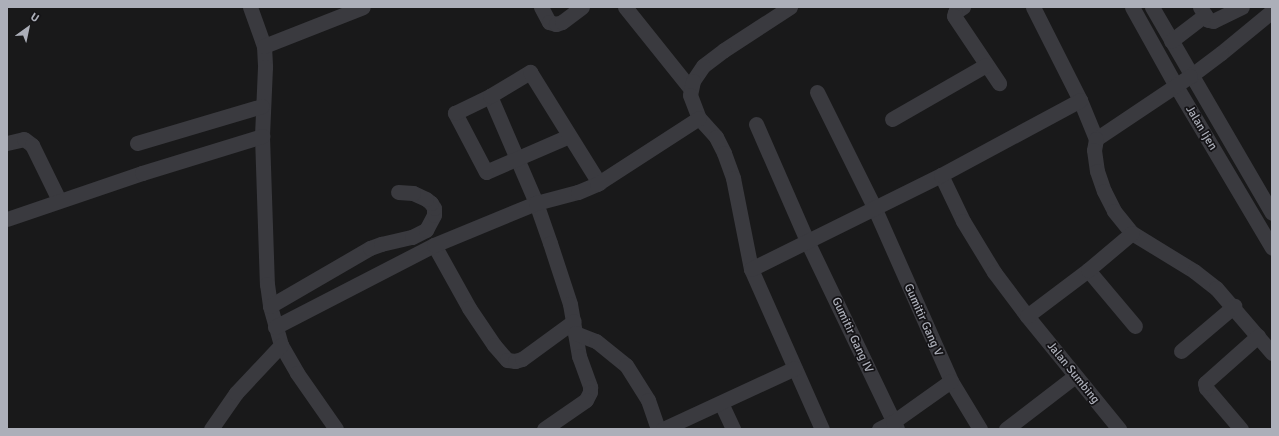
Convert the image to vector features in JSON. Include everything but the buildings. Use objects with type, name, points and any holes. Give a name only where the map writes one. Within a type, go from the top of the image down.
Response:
[{"type":"street","points":[[250,7],[264,46],[265,67],[262,106],[262,136],[267,284],[270,306],[281,345],[297,373],[336,429]]},
{"type":"street","points":[[264,46],[332,13],[363,7]]},
{"type":"street","points":[[541,7],[549,22],[556,24],[562,22],[582,7]]},
{"type":"street","points":[[625,7],[690,88]]},
{"type":"street","points":[[790,7],[777,14],[708,62],[696,75],[690,88],[690,95],[699,118],[716,137],[724,152],[733,178],[751,269],[822,429]]},
{"type":"street","points":[[963,7],[958,10],[954,16],[999,83]]},
{"type":"street","points":[[1033,7],[1080,100],[1096,139],[1094,160],[1104,191],[1114,211],[1132,233],[1194,271],[1216,288],[1234,306],[1272,353]]},
{"type":"street","name":"Jalan Ijen","points":[[1132,7],[1176,86],[1272,248]]},
{"type":"street","name":"Jalan Ijen","points":[[1152,7],[1190,76],[1272,213]]},
{"type":"street","points":[[1171,41],[1202,11],[1208,20],[1213,21],[1242,7]]},
{"type":"street","points":[[1096,139],[1190,76],[1221,53],[1272,11]]},
{"type":"street","points":[[892,119],[986,65]]},
{"type":"street","points":[[569,136],[517,160],[486,172],[455,113],[490,96],[530,72],[599,183]]},
{"type":"street","name":"Gumitir Gang V","points":[[817,92],[874,207],[951,381],[980,429]]},
{"type":"street","points":[[490,96],[536,203],[566,292],[590,392],[584,402],[544,429]]},
{"type":"street","points":[[751,269],[941,175],[1080,100]]},
{"type":"street","points":[[137,144],[262,106]]},
{"type":"street","points":[[275,327],[434,245],[536,203],[578,192],[599,183],[699,118]]},
{"type":"street","name":"Gumitir Gang IV","points":[[756,124],[807,241],[895,425]]},
{"type":"street","points":[[7,219],[59,200],[262,136]]},
{"type":"street","points":[[7,143],[24,139],[32,145],[59,200]]},
{"type":"street","name":"Jalan Sumbing","points":[[941,175],[973,239],[994,272],[1027,316],[1119,429]]},
{"type":"street","points":[[270,306],[370,248],[412,237],[426,230],[434,215],[434,208],[431,203],[413,193],[398,192]]},
{"type":"street","points":[[1027,316],[1088,270],[1132,233]]},
{"type":"street","points":[[434,245],[469,308],[494,346],[507,360],[515,361],[522,359],[574,327]]},
{"type":"street","points":[[1088,270],[1135,326]]},
{"type":"street","points":[[1181,351],[1234,306]]},
{"type":"street","points":[[574,327],[596,341],[626,365],[648,400],[658,429]]},
{"type":"street","points":[[1241,429],[1206,388],[1205,383],[1258,336]]},
{"type":"street","points":[[212,429],[236,394],[281,345]]},
{"type":"street","points":[[663,429],[795,368]]},
{"type":"street","points":[[1006,429],[1075,376]]},
{"type":"street","points":[[879,429],[895,425],[951,381]]},
{"type":"street","points":[[721,403],[733,429]]}]
